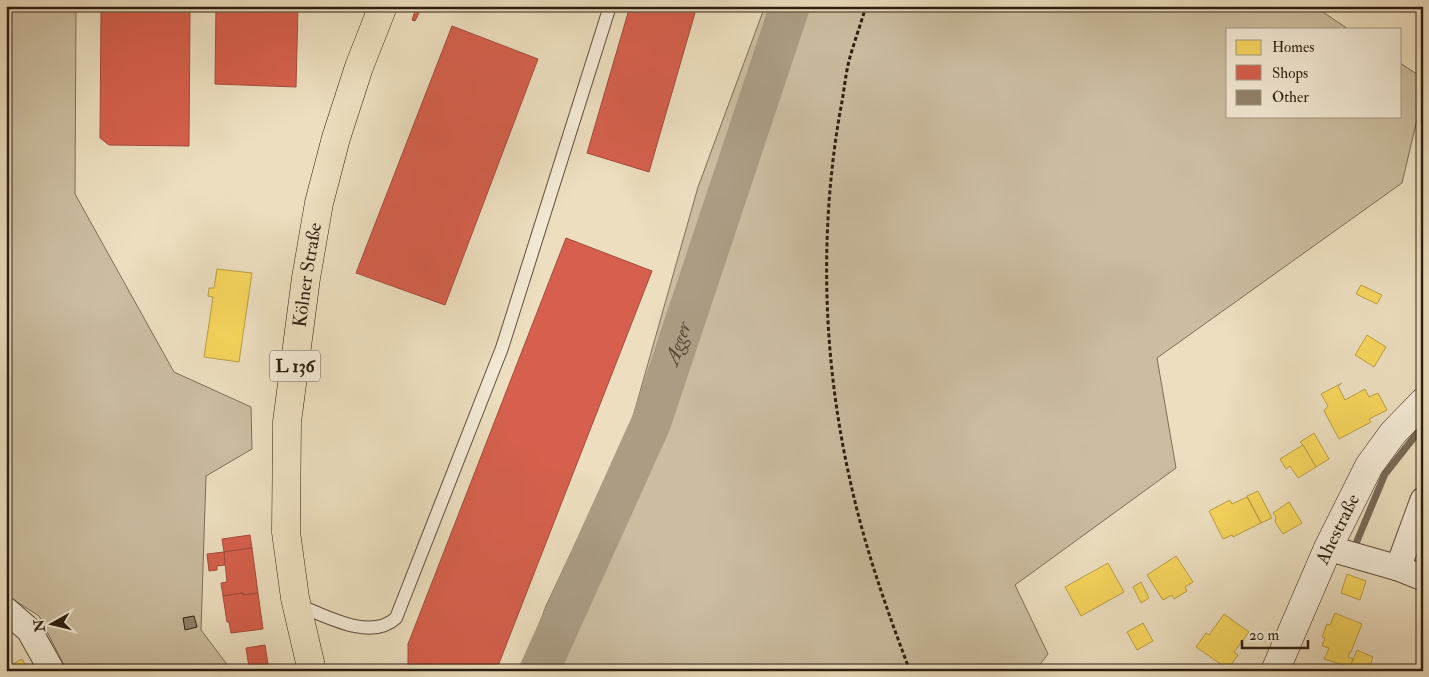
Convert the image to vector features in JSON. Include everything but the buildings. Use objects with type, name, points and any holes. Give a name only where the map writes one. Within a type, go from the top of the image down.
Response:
[{"type":"main road","name":"Kölner Straße","points":[[312,671],[296,604],[286,532],[287,422],[306,278],[319,204],[336,138],[359,67],[383,6]]},
{"type":"main road","name":"Ahestraße","points":[[1275,671],[1328,548],[1369,466],[1393,433],[1423,402]]},
{"type":"street","points":[[1398,568],[1423,500]]},
{"type":"street","points":[[1328,548],[1398,568],[1423,578]]},
{"type":"street","points":[[6,610],[29,630],[52,671]]},
{"type":"lane","points":[[296,604],[354,626],[373,628],[392,622],[396,618],[502,348],[610,6]]},
{"type":"path","points":[[866,6],[850,58],[834,150],[826,262],[830,345],[838,414],[850,480],[881,593],[910,671]]},
{"type":"shaded area","points":[[6,6],[76,6],[75,194],[174,372],[251,407],[252,449],[206,476],[201,630],[232,671],[67,671],[39,616],[6,595]]},
{"type":"shaded area","points":[[765,6],[1314,6],[1347,28],[1226,28],[1226,118],[1402,118],[1402,64],[1423,78],[1423,94],[1402,183],[1157,358],[1176,468],[1015,585],[1048,654],[1035,671],[521,671],[546,606],[630,427],[698,187]]},
{"type":"waterway","name":"Agger","points":[[539,671],[651,423],[790,6]]},
{"type":"waterway","points":[[1357,541],[1385,474],[1423,426]]}]
